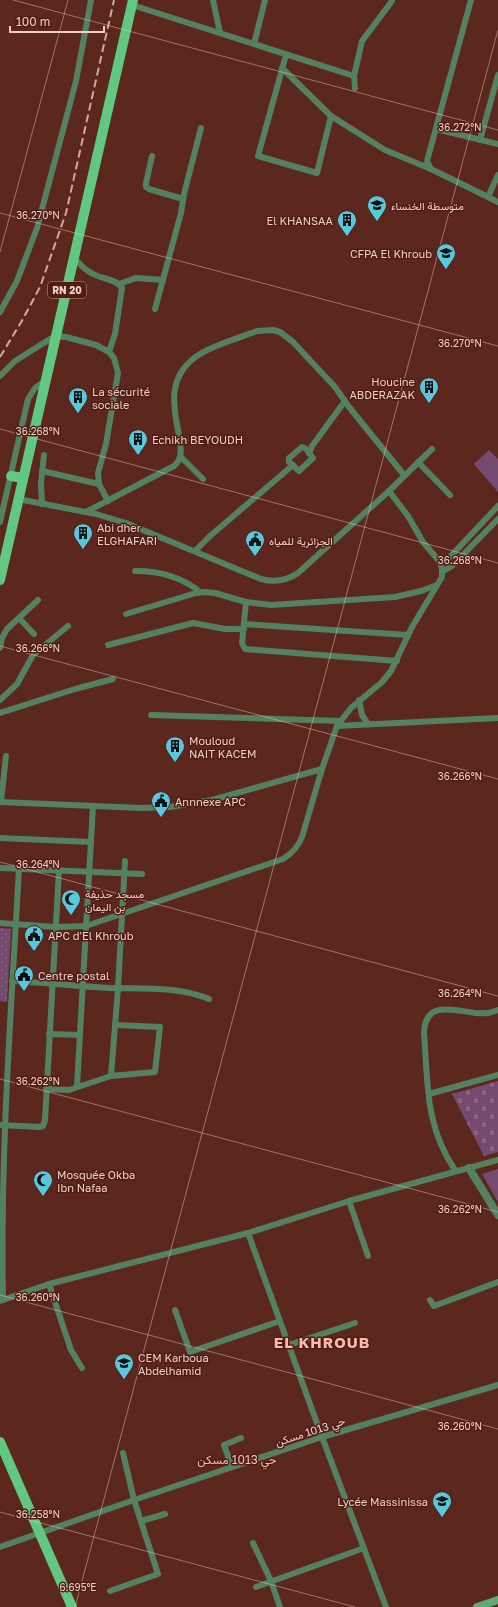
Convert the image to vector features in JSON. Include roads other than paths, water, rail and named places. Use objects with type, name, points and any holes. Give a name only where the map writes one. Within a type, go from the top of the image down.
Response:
[{"type":"main road","name":"RN 20","points":[[0,580],[132,2]]},
{"type":"main road","points":[[11,476],[23,478]]},
{"type":"main road","points":[[0,1442],[72,1607]]},
{"type":"main road","points":[[478,1607],[498,1600]]},
{"type":"street","points":[[0,312],[17,281],[36,228],[76,81],[91,0]]},
{"type":"street","points":[[213,0],[220,33]]},
{"type":"street","points":[[254,44],[265,0]]},
{"type":"street","points":[[355,88],[354,76],[362,41],[392,0]]},
{"type":"street","points":[[431,169],[427,161],[471,0]]},
{"type":"street","points":[[132,2],[220,33],[354,76]]},
{"type":"street","points":[[286,55],[258,156],[317,173],[331,116]]},
{"type":"street","points":[[282,68],[331,116],[385,150],[431,169],[498,202]]},
{"type":"street","points":[[480,140],[498,75]]},
{"type":"street","points":[[155,309],[181,213],[183,199],[201,128]]},
{"type":"street","points":[[436,129],[498,144]]},
{"type":"street","points":[[152,156],[146,187],[183,199]]},
{"type":"street","points":[[488,197],[498,175]]},
{"type":"street","points":[[74,257],[92,274],[120,284],[136,278],[163,280]]},
{"type":"street","points":[[109,352],[115,334],[122,293],[120,284]]},
{"type":"street","points":[[86,512],[174,466],[178,462],[181,457],[181,451],[173,399],[174,390],[181,372],[202,353],[257,331],[272,330],[287,336],[329,380],[404,475]]},
{"type":"street","points":[[0,376],[15,361],[56,336],[66,337],[96,345],[109,352],[117,365],[118,373],[106,444],[98,473],[99,484],[108,501]]},
{"type":"street","points":[[0,522],[28,399],[35,388],[45,381]]},
{"type":"street","points":[[309,453],[312,446],[345,401]]},
{"type":"street","points":[[300,448],[305,448],[312,457],[312,460],[301,470],[298,470],[293,465],[289,462],[289,458],[300,448]]},
{"type":"street","points":[[18,499],[86,512],[126,523],[261,579],[269,581],[285,580],[298,573],[389,491],[432,449]]},
{"type":"street","points":[[42,504],[42,471],[44,455]]},
{"type":"street","points":[[181,457],[203,479]]},
{"type":"street","points":[[418,462],[450,495]]},
{"type":"street","points":[[195,551],[210,536],[293,465]]},
{"type":"street","points":[[42,471],[99,484]]},
{"type":"street","points":[[0,923],[86,926],[283,859],[292,854],[298,846],[302,836],[322,769],[339,723],[350,708],[382,682],[391,671],[408,635],[438,585],[442,572],[440,562],[420,537],[408,516],[389,491]]},
{"type":"street","points":[[440,562],[449,558],[498,506]]},
{"type":"street","points":[[442,572],[452,566],[498,519]]},
{"type":"street","points":[[135,571],[162,574],[187,582],[200,592]]},
{"type":"street","points":[[126,614],[200,592],[215,593],[246,602],[271,605],[395,597],[421,591],[438,585]]},
{"type":"street","points":[[0,648],[5,632],[38,600]]},
{"type":"street","points":[[246,602],[242,645],[247,650],[396,660]]},
{"type":"street","points":[[19,618],[34,634]]},
{"type":"street","points":[[108,645],[193,623],[225,629],[244,627],[408,635]]},
{"type":"street","points":[[0,700],[17,684],[32,655],[68,626]]},
{"type":"street","points":[[0,713],[75,689],[113,679]]},
{"type":"street","points":[[359,700],[362,715],[368,724]]},
{"type":"street","points":[[151,715],[368,724],[498,718]]},
{"type":"street","points":[[6,756],[0,802],[142,808],[184,805],[226,796],[322,769]]},
{"type":"street","points":[[77,1086],[93,806]]},
{"type":"street","points":[[0,838],[91,842]]},
{"type":"street","points":[[111,1076],[116,1025],[125,861]]},
{"type":"street","points":[[0,868],[142,874]]},
{"type":"street","points":[[19,868],[2,1125],[2,1300],[49,1284],[248,1233],[349,1201],[455,1170],[469,1168],[498,1160]]},
{"type":"street","points":[[2,1125],[39,1127],[43,1126],[45,1120],[59,870]]},
{"type":"street","points":[[12,981],[182,991],[197,994],[209,999]]},
{"type":"street","points":[[455,1170],[447,1158],[435,1132],[431,1113],[424,1033],[425,1024],[430,1016],[437,1011],[446,1009],[478,1014],[498,1010]]},
{"type":"street","points":[[46,1089],[69,1090],[77,1086],[111,1076],[155,1072],[160,1027],[116,1025]]},
{"type":"street","points":[[50,1034],[80,1035]]},
{"type":"street","points":[[429,1094],[498,1075]]},
{"type":"street","points":[[469,1168],[498,1215]]},
{"type":"street","points":[[349,1201],[368,1256]]},
{"type":"street","points":[[248,1233],[386,1607]]},
{"type":"street","points":[[430,1300],[434,1306],[498,1282]]},
{"type":"street","points":[[49,1284],[72,1350],[82,1368]]},
{"type":"street","points":[[175,1310],[190,1352],[280,1321]]},
{"type":"street","points":[[289,1345],[355,1323]]},
{"type":"street","name":"حي 1013 مسكن","points":[[0,1547],[322,1437],[498,1385]]},
{"type":"street","points":[[232,1467],[224,1445],[241,1438]]},
{"type":"street","points":[[110,1591],[158,1574],[134,1500],[123,1453]]},
{"type":"street","points":[[141,1522],[165,1514]]},
{"type":"street","points":[[253,1543],[271,1581],[280,1607]]},
{"type":"street","points":[[256,1587],[364,1548]]},
{"type":"railway","points":[[0,357],[40,287],[66,213],[114,0]]},
{"type":"place","name":"متوسطة الخنساء","points":[[377,222]]},
{"type":"place","name":"El KHANSAA","points":[[347,237]]},
{"type":"place","name":"CFPA El Khroub","points":[[446,270]]},
{"type":"place","name":"Houcine ABDERAZAK","points":[[429,404]]},
{"type":"place","name":"La sécurité sociale","points":[[78,414]]},
{"type":"place","name":"Echikh BEYOUDH","points":[[138,456]]},
{"type":"place","name":"Abi dher ELGHAFARI","points":[[83,550]]},
{"type":"place","name":"الجزائرية للمياه","points":[[255,557]]},
{"type":"place","name":"Mouloud NAIT KACEM","points":[[175,763]]},
{"type":"place","name":"Annnexe APC","points":[[161,818]]},
{"type":"place","name":"مسجد حذيفة بن اليمان","points":[[71,916]]},
{"type":"place","name":"APC d'El Khroub","points":[[34,952]]},
{"type":"place","name":"Centre postal","points":[[24,992]]},
{"type":"place","name":"Mosquée Okba Ibn Nafaa","points":[[43,1197]]},
{"type":"place","name":"CEM Karboua Abdelhamid","points":[[124,1380]]},
{"type":"place","name":"Lycée Massinissa","points":[[442,1518]]},
{"type":"district","name":"EL KHROUB","points":[[322,1342]]},
{"type":"district","name":"حي 1013 مسكن","points":[[237,1459]]}]
